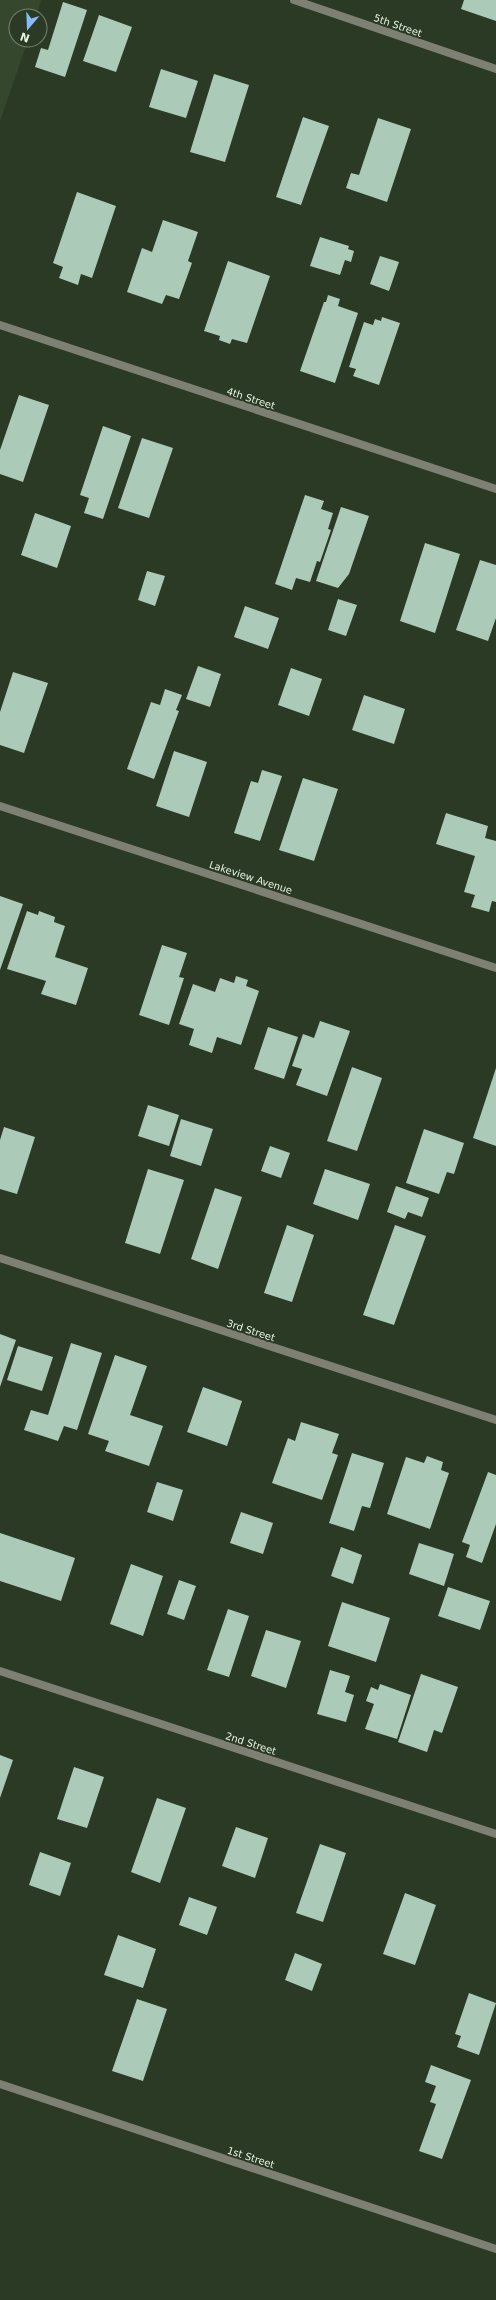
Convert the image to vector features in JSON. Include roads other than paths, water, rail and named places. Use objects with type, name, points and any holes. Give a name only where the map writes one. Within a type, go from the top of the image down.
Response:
[{"type":"street","name":"5th Street","points":[[294,0],[496,69]]},
{"type":"street","name":"4th Street","points":[[0,325],[496,489]]},
{"type":"street","name":"Lakeview Avenue","points":[[0,806],[496,968]]},
{"type":"street","name":"3rd Street","points":[[0,1258],[496,1420]]},
{"type":"street","name":"2nd Street","points":[[0,1671],[496,1834]]},
{"type":"street","name":"1st Street","points":[[0,2084],[496,2250]]}]
